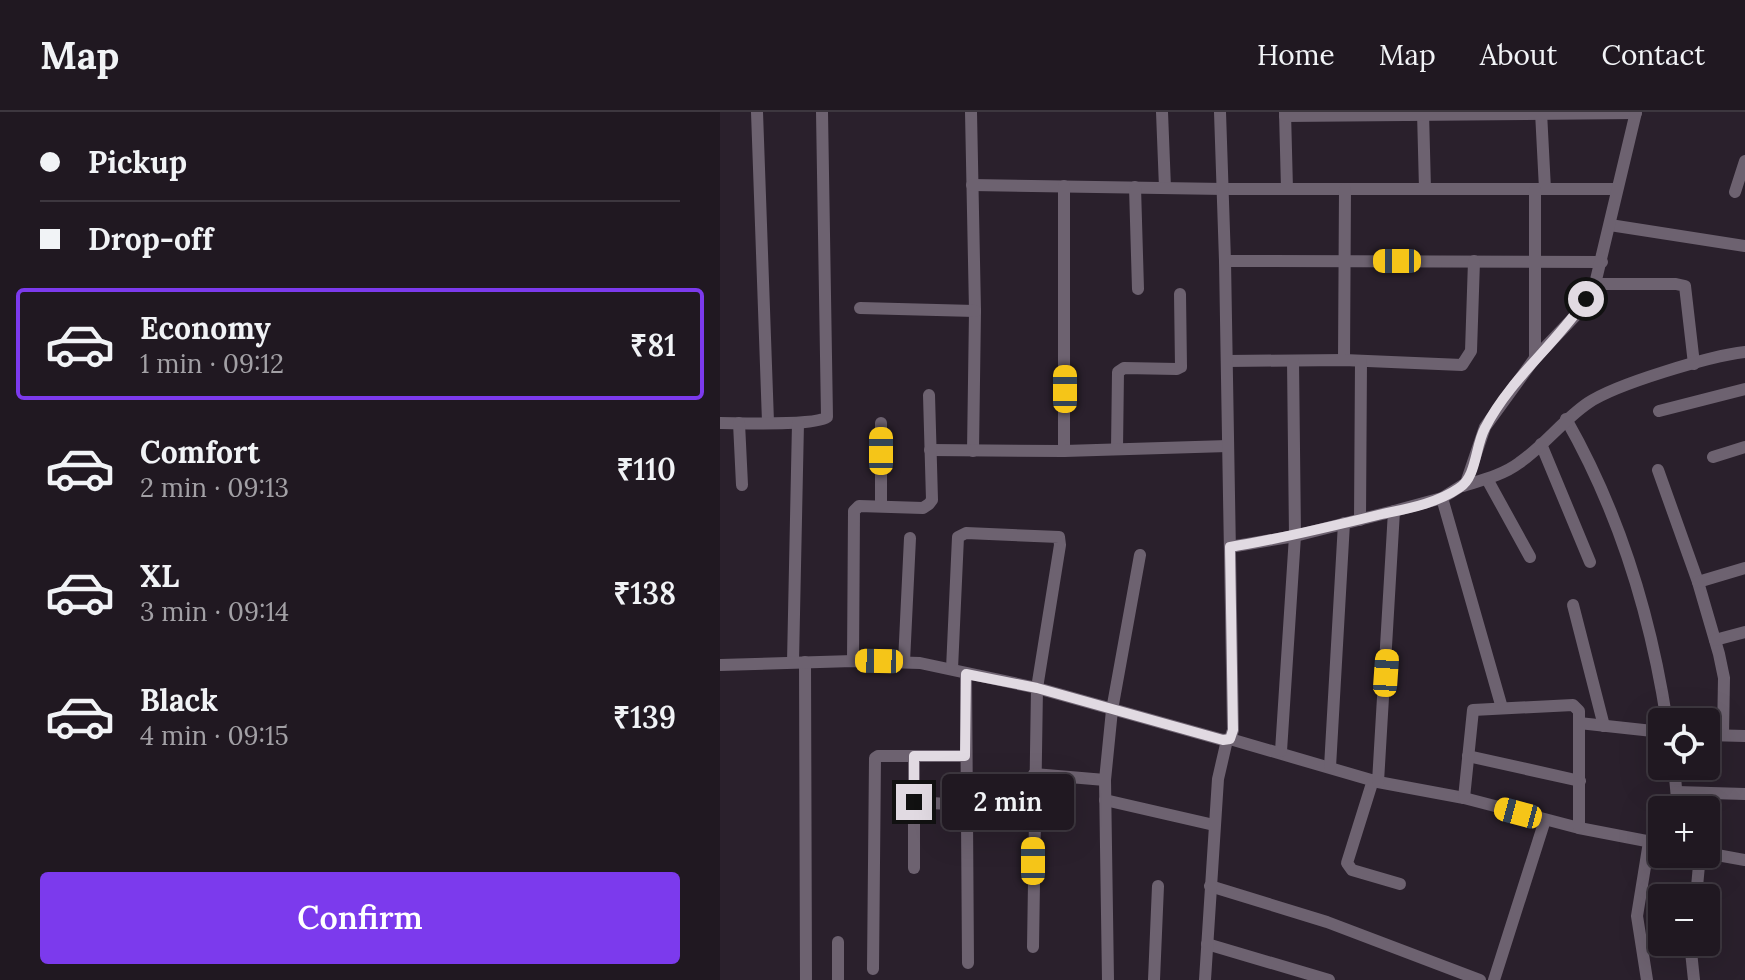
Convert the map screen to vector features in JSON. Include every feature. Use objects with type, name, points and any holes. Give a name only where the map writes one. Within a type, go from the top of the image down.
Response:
[{"type":"street","points":[[757,112],[768,422]]},
{"type":"street","points":[[720,423],[798,423],[824,420],[827,414],[822,112]]},
{"type":"street","points":[[971,112],[975,311],[973,451]]},
{"type":"street","points":[[1162,112],[1165,188]]},
{"type":"street","points":[[1205,980],[1218,779],[1233,730],[1220,112]]},
{"type":"street","points":[[1287,189],[1285,114],[1636,112],[1595,284],[1577,314],[1535,358],[1485,427],[1469,478],[1463,486]]},
{"type":"street","points":[[1535,358],[1541,113]]},
{"type":"street","points":[[1423,114],[1425,189]]},
{"type":"street","points":[[1735,192],[1745,161]]},
{"type":"street","points":[[972,185],[1224,189],[1617,189]]},
{"type":"street","points":[[1064,186],[1064,451]]},
{"type":"street","points":[[1135,187],[1138,289]]},
{"type":"street","points":[[1344,360],[1345,189]]},
{"type":"street","points":[[1610,225],[1745,246]]},
{"type":"street","points":[[1225,261],[1602,262]]},
{"type":"street","points":[[1227,361],[1344,360],[1453,366],[1466,362],[1471,351],[1474,261]]},
{"type":"street","points":[[1595,284],[1685,286],[1694,364]]},
{"type":"street","points":[[1117,449],[1118,372],[1124,368],[1181,367],[1180,294]]},
{"type":"street","points":[[860,308],[975,311]]},
{"type":"street","points":[[1230,547],[1295,536],[1442,498],[1521,462],[1566,419],[1604,394],[1694,364],[1745,352]]},
{"type":"street","points":[[1281,751],[1295,536],[1293,361]]},
{"type":"street","points":[[1360,520],[1361,361]]},
{"type":"street","points":[[1659,411],[1745,389]]},
{"type":"street","points":[[853,661],[854,511],[859,506],[923,508],[932,500],[929,395]]},
{"type":"street","points":[[1566,419],[1594,471],[1625,550],[1657,660],[1665,708]]},
{"type":"street","points":[[739,423],[742,485]]},
{"type":"street","points":[[798,423],[799,662],[806,980]]},
{"type":"street","points":[[881,423],[881,506]]},
{"type":"street","points":[[1541,444],[1590,562]]},
{"type":"street","points":[[930,450],[1064,451],[1228,446]]},
{"type":"street","points":[[1713,457],[1745,447]]},
{"type":"street","points":[[1658,470],[1715,640],[1724,678],[1723,735],[1745,736]]},
{"type":"street","points":[[1487,479],[1530,557]]},
{"type":"street","points":[[1442,498],[1502,708]]},
{"type":"street","points":[[1394,511],[1375,781],[1347,863],[1352,870],[1400,884]]},
{"type":"street","points":[[1330,767],[1344,523]]},
{"type":"street","points":[[952,669],[958,537],[966,533],[1059,537],[1037,688],[1033,947]]},
{"type":"street","points":[[904,662],[910,538]]},
{"type":"street","points":[[1108,980],[1105,780],[1112,710],[1140,555]]},
{"type":"street","points":[[1698,582],[1745,568]]},
{"type":"street","points":[[1573,605],[1604,726]]},
{"type":"street","points":[[1715,640],[1745,632]]},
{"type":"street","points":[[720,665],[853,661],[904,662],[952,669],[1281,751],[1375,781],[1464,798],[1545,820],[1648,841]]},
{"type":"street","points":[[966,674],[968,963]]},
{"type":"street","points":[[1464,798],[1473,710],[1573,705],[1578,708],[1579,723],[1579,828]]},
{"type":"street","points":[[1579,723],[1648,731]]},
{"type":"street","points":[[873,969],[873,762],[878,756],[965,756]]},
{"type":"street","points":[[914,756],[914,868]]},
{"type":"street","points":[[1468,756],[1580,781]]},
{"type":"street","points":[[1034,774],[1105,780]]},
{"type":"street","points":[[1676,780],[1677,796]]},
{"type":"street","points":[[1677,792],[1745,794]]},
{"type":"street","points":[[1105,800],[1214,825]]},
{"type":"street","points":[[914,802],[965,805]]},
{"type":"street","points":[[1494,980],[1545,820]]},
{"type":"street","points":[[1720,856],[1745,860]]},
{"type":"street","points":[[1647,980],[1637,916],[1649,868]]},
{"type":"street","points":[[1154,980],[1158,886]]},
{"type":"street","points":[[1210,886],[1327,922],[1480,980]]},
{"type":"street","points":[[838,942],[838,980]]},
{"type":"street","points":[[1207,944],[1329,980]]},
{"type":"street","points":[[1691,956],[1694,980]]},
{"type":"route","points":[[914,802],[914,756],[965,756],[966,674],[1037,688],[1223,740],[1230,739],[1233,730],[1230,547],[1295,536],[1394,511],[1442,498],[1459,488],[1469,478],[1485,427],[1535,358],[1577,314],[1586,299]]}]
